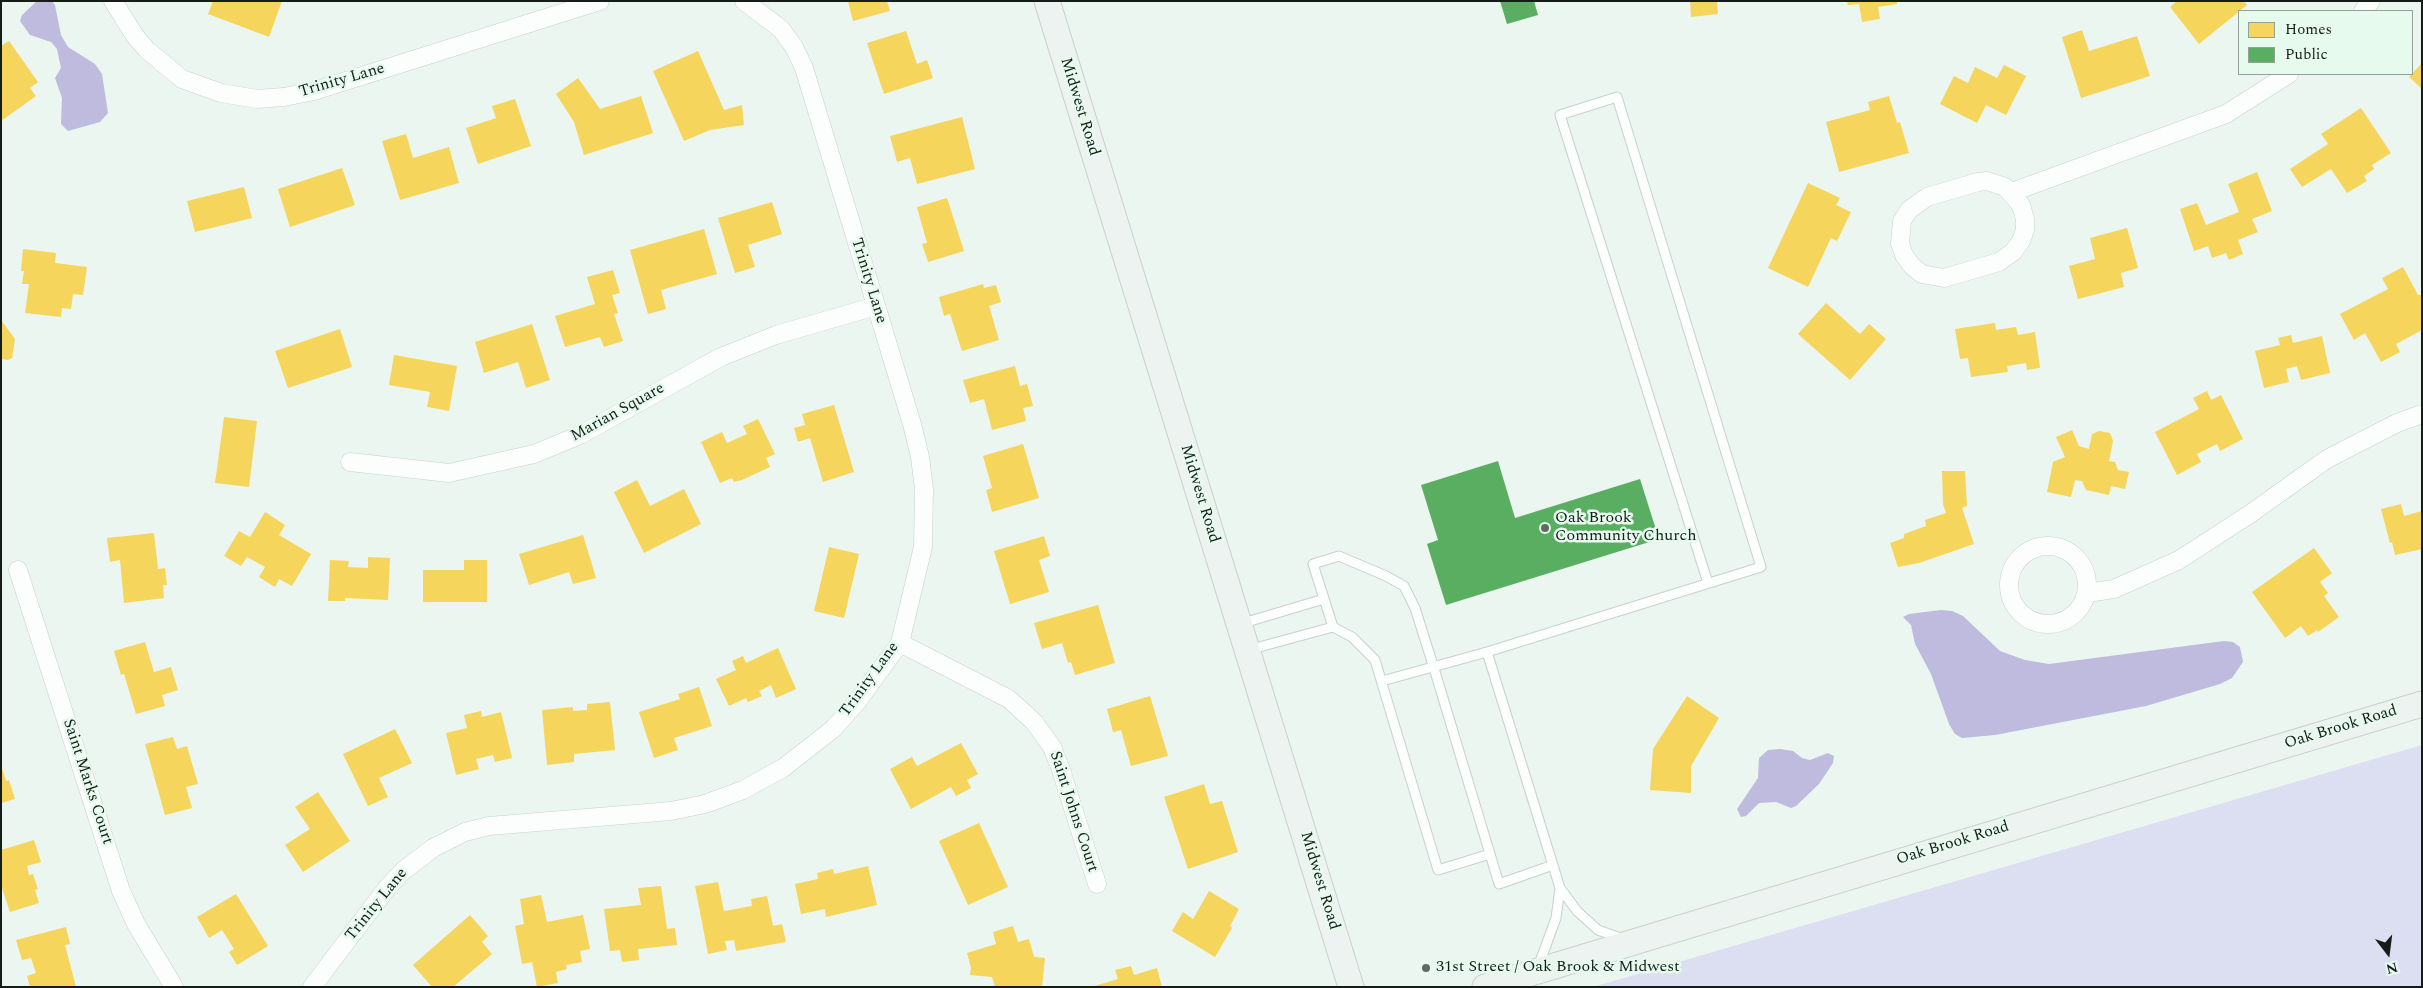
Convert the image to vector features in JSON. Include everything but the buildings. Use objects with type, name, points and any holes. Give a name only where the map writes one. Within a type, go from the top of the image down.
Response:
[{"type":"main road","name":"Midwest Road","points":[[1047,1],[1351,987]]},
{"type":"main road","name":"Oak Brook Road","points":[[1485,987],[1631,941],[2422,704]]},
{"type":"street","name":"Trinity Lane","points":[[113,1],[135,36],[147,50],[182,79],[221,93],[257,98],[284,97],[314,91],[600,1]]},
{"type":"street","name":"Trinity Lane","points":[[312,987],[387,888],[403,870],[433,848],[465,832],[489,826],[671,811],[705,804],[744,790],[783,768],[833,729],[857,702],[900,643],[921,561],[925,514],[920,458],[912,424],[804,68],[794,47],[781,29],[744,1]]},
{"type":"street","points":[[2012,192],[2022,205],[2025,230],[2021,241],[2013,252],[1999,262],[1944,278],[1933,278],[1922,274],[1912,266],[1904,255],[1900,243],[1902,222],[1909,210],[1917,202],[1927,197],[1978,182],[1995,183],[2012,192],[2226,114],[2287,75]]},
{"type":"street","name":"Marian Square","points":[[350,462],[449,473],[534,454],[580,435],[721,357],[776,335],[876,306]]},
{"type":"street","points":[[2087,593],[2114,589],[2179,560],[2250,514],[2327,458],[2389,427],[2422,414]]},
{"type":"street","points":[[2047,546],[2058,547],[2078,559],[2086,576],[2087,593],[2083,604],[2068,619],[2058,623],[2036,622],[2018,610],[2010,591],[2010,580],[2018,560],[2026,553],[2047,546]]},
{"type":"street","name":"Saint Marks Court","points":[[18,570],[122,891],[136,924],[174,987]]},
{"type":"street","name":"Saint Johns Court","points":[[900,643],[1010,699],[1034,722],[1052,747],[1060,767],[1097,884]]},
{"type":"lane","points":[[1382,681],[1487,652],[1761,567],[1617,97],[1560,115],[1708,583]]},
{"type":"lane","points":[[1490,854],[1438,870],[1382,681],[1374,660],[1368,651],[1352,638],[1333,627],[1313,564],[1339,556],[1378,572],[1404,586],[1416,608],[1433,666],[1490,854],[1499,884],[1553,865]]},
{"type":"lane","points":[[1239,624],[1324,599]]},
{"type":"lane","points":[[1248,650],[1333,627]]},
{"type":"lane","points":[[1487,652],[1560,888],[1577,911],[1598,930],[1631,941]]},
{"type":"lane","points":[[1536,971],[1556,918],[1560,888]]},
{"type":"shaded area","points":[[37,1],[52,1],[55,5],[61,35],[68,47],[95,64],[102,74],[108,113],[100,122],[68,131],[61,124],[62,98],[55,78],[61,68],[57,49],[51,42],[30,35],[20,21],[22,15]]},
{"type":"shaded area","points":[[1941,610],[1952,611],[1963,616],[2000,651],[2025,660],[2049,664],[2224,641],[2233,642],[2240,647],[2243,662],[2232,678],[2220,684],[2146,706],[1995,735],[1962,738],[1955,734],[1949,724],[1931,674],[1915,644],[1911,625],[1903,617],[1909,614]]},
{"type":"shaded area","points":[[2422,745],[2422,987],[1593,987]]},
{"type":"shaded area","points":[[1768,750],[1793,751],[1802,758],[1810,760],[1828,753],[1834,756],[1833,763],[1819,784],[1796,806],[1791,808],[1776,802],[1759,803],[1746,816],[1741,817],[1737,809],[1758,778],[1759,758]]},
{"type":"place","name":"Oak Brook Community Church","points":[[1545,528]]},
{"type":"place","name":"31st Street / Oak Brook & Midwest","points":[[1426,968]]}]
